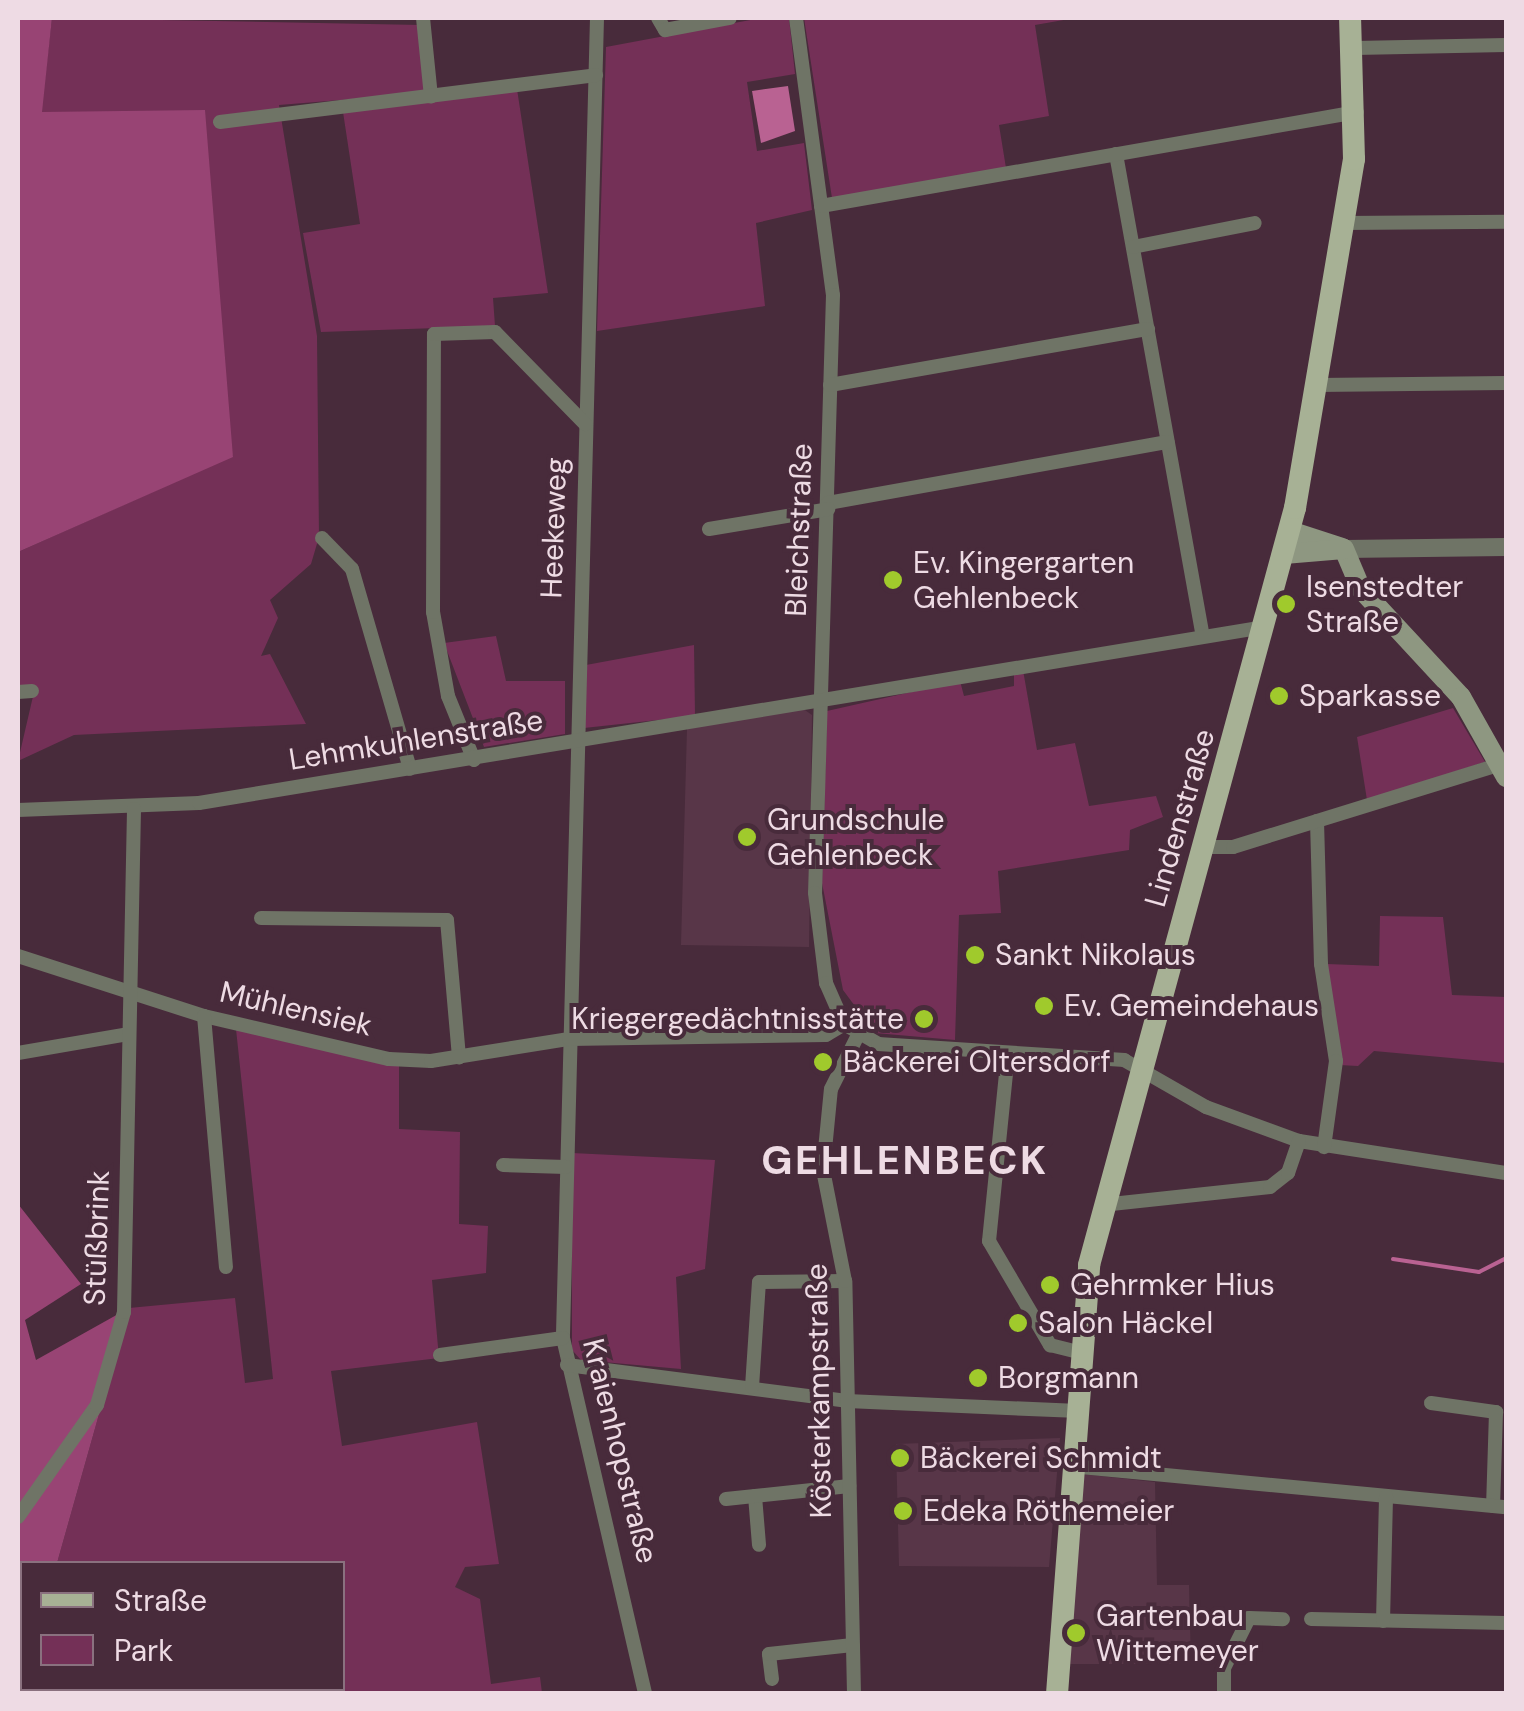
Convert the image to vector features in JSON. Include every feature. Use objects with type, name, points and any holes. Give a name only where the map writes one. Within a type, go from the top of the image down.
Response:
[{"type":"main road","name":"Lindenstraße","points":[[1057,1694],[1078,1352],[1102,1205],[1290,531],[1344,223],[1358,112],[1350,18]]},
{"type":"main road","points":[[1290,531],[1344,549],[1361,589],[1460,697],[1505,768]]},
{"type":"main road","points":[[1284,554],[1344,549]]},
{"type":"street","points":[[423,18],[431,97]]},
{"type":"street","name":"Heekeweg","points":[[569,1040],[574,742],[597,18]]},
{"type":"street","points":[[658,18],[665,30],[730,18]]},
{"type":"street","name":"Bleichstraße","points":[[796,18],[833,295],[814,893],[826,982],[844,1024],[857,1037]]},
{"type":"street","points":[[1355,48],[1506,45]]},
{"type":"street","points":[[220,122],[596,75]]},
{"type":"street","points":[[821,206],[1358,112]]},
{"type":"street","points":[[1116,154],[1202,632]]},
{"type":"street","points":[[1344,223],[1506,222]]},
{"type":"street","points":[[1133,248],[1255,223]]},
{"type":"street","points":[[830,384],[1148,329]]},
{"type":"street","points":[[474,760],[448,696],[433,612],[434,334],[495,332],[585,424]]},
{"type":"street","points":[[1317,385],[1506,382]]},
{"type":"street","points":[[709,529],[1168,442]]},
{"type":"street","points":[[322,538],[352,568],[410,769]]},
{"type":"street","points":[[1344,549],[1506,547]]},
{"type":"street","name":"Lehmkuhlenstraße","points":[[18,810],[134,808],[474,760],[820,696],[1202,632],[1264,627]]},
{"type":"street","points":[[1204,847],[1318,821],[1505,768]]},
{"type":"street","name":"Stüßbrink","points":[[18,1516],[97,1405],[121,1327],[131,1123],[123,1035],[132,994],[134,808]]},
{"type":"street","points":[[1318,821],[1321,964],[1336,1061],[1324,1147]]},
{"type":"street","points":[[261,918],[447,920],[459,1058]]},
{"type":"street","name":"Mühlensiek","points":[[18,956],[204,1016],[388,1058],[459,1058],[569,1040],[826,1035],[844,1024]]},
{"type":"street","points":[[204,1016],[226,1267]]},
{"type":"street","points":[[18,1053],[123,1035]]},
{"type":"street","points":[[857,1037],[1142,1067],[1206,1106],[1299,1142],[1506,1173]]},
{"type":"street","name":"Kösterkampstraße","points":[[854,1694],[845,1282],[822,1170],[832,1088],[857,1037]]},
{"type":"street","name":"Kraienhopstraße","points":[[569,1040],[563,1338],[608,1503],[645,1694]]},
{"type":"street","points":[[1008,1054],[989,1242],[1050,1344],[1078,1352]]},
{"type":"street","points":[[1102,1205],[1270,1188],[1288,1173],[1299,1142]]},
{"type":"street","points":[[503,1165],[566,1167]]},
{"type":"street","points":[[752,1388],[759,1282],[845,1282]]},
{"type":"street","points":[[440,1355],[563,1338]]},
{"type":"street","points":[[568,1364],[846,1401],[1073,1411]]},
{"type":"street","points":[[1069,1466],[1500,1507],[1502,1453],[1496,1412],[1431,1403]]},
{"type":"street","points":[[726,1499],[849,1486]]},
{"type":"street","points":[[755,1496],[759,1545]]},
{"type":"street","points":[[1383,1621],[1386,1496]]},
{"type":"street","points":[[1224,1694],[1224,1668],[1249,1618],[1283,1619]]},
{"type":"street","points":[[1312,1619],[1506,1623]]},
{"type":"street","points":[[772,1679],[770,1654],[853,1646]]},
{"type":"shaded area","points":[[18,18],[52,18],[42,112],[205,110],[233,457],[18,552]]},
{"type":"shaded area","points":[[788,86],[795,131],[761,143],[752,91]]},
{"type":"shaded area","name":"Grundschule Gehlenbeck","points":[[802,708],[812,715],[809,947],[681,945],[687,729]]},
{"type":"shaded area","points":[[18,1204],[81,1284],[25,1320],[36,1360],[129,1308],[58,1561],[20,1561],[18,1655]]},
{"type":"shaded area","points":[[1060,1438],[1049,1567],[899,1566],[896,1444]]},
{"type":"shaded area","points":[[1081,1474],[1155,1482],[1157,1585],[1189,1585],[1191,1664],[1068,1664]]},
{"type":"green space","points":[[52,18],[421,25],[427,93],[279,105],[317,336],[319,537],[311,564],[270,600],[278,618],[261,656],[270,654],[306,724],[74,735],[18,761],[34,692],[18,686],[18,552],[233,456],[41,112]]},
{"type":"green space","points":[[761,18],[789,18],[795,74],[747,82],[757,151],[804,143],[812,210],[756,223],[765,306],[597,331],[606,47]]},
{"type":"green space","points":[[804,18],[1075,18],[1035,25],[1049,116],[999,125],[1006,168],[832,198]]},
{"type":"green space","points":[[517,89],[548,293],[493,298],[495,326],[321,332],[303,233],[360,224],[343,112]]},
{"type":"green space","points":[[496,636],[506,681],[565,681],[565,734],[484,747],[444,643]]},
{"type":"green space","points":[[694,645],[695,716],[584,728],[586,665]]},
{"type":"green space","points":[[1023,670],[1037,750],[1075,743],[1089,806],[1156,796],[1163,817],[1130,830],[1129,850],[998,871],[1001,913],[959,915],[955,1040],[875,1033],[843,990],[822,883],[827,711],[960,681],[964,696],[1014,686],[1014,671]]},
{"type":"green space","points":[[1453,708],[1485,762],[1367,800],[1357,737]]},
{"type":"green space","points":[[1380,916],[1443,917],[1452,995],[1506,997],[1506,1063],[1374,1051],[1358,1066],[1339,1065],[1327,964],[1379,966]]},
{"type":"green space","points":[[236,1029],[399,1066],[399,1129],[460,1132],[459,1224],[488,1226],[486,1273],[432,1280],[439,1358],[331,1371],[342,1446],[477,1422],[499,1564],[465,1567],[455,1587],[480,1599],[491,1684],[540,1677],[542,1693],[41,1694],[345,1691],[345,1561],[58,1561],[129,1308],[235,1298],[245,1383],[273,1379]]},
{"type":"green space","points":[[572,1153],[715,1160],[705,1269],[676,1277],[681,1369],[581,1360],[572,1350]]},
{"type":"waterway","points":[[1393,1259],[1479,1272],[1506,1258]]},
{"type":"place","name":"Ev. Kingergarten Gehlenbeck","points":[[893,580]]},
{"type":"place","name":"Isenstedter Straße","points":[[1286,604]]},
{"type":"place","name":"Sparkasse","points":[[1279,696]]},
{"type":"place","name":"Grundschule Gehlenbeck","points":[[747,837]]},
{"type":"place","name":"Sankt Nikolaus","points":[[975,955]]},
{"type":"place","name":"Ev. Gemeindehaus","points":[[1044,1006]]},
{"type":"place","name":"Kriegergedächtnisstätte","points":[[924,1019]]},
{"type":"place","name":"Bäckerei Oltersdorf","points":[[823,1062]]},
{"type":"place","name":"Gehrmker Hius","points":[[1050,1285]]},
{"type":"place","name":"Salon Häckel","points":[[1018,1323]]},
{"type":"place","name":"Borgmann","points":[[978,1378]]},
{"type":"place","name":"Bäckerei Schmidt","points":[[900,1458]]},
{"type":"place","name":"Edeka Röthemeier","points":[[903,1511]]},
{"type":"place","name":"Gartenbau Wittemeyer","points":[[1076,1633]]},
{"type":"district","name":"GEHLENBECK","points":[[905,1160]]}]
